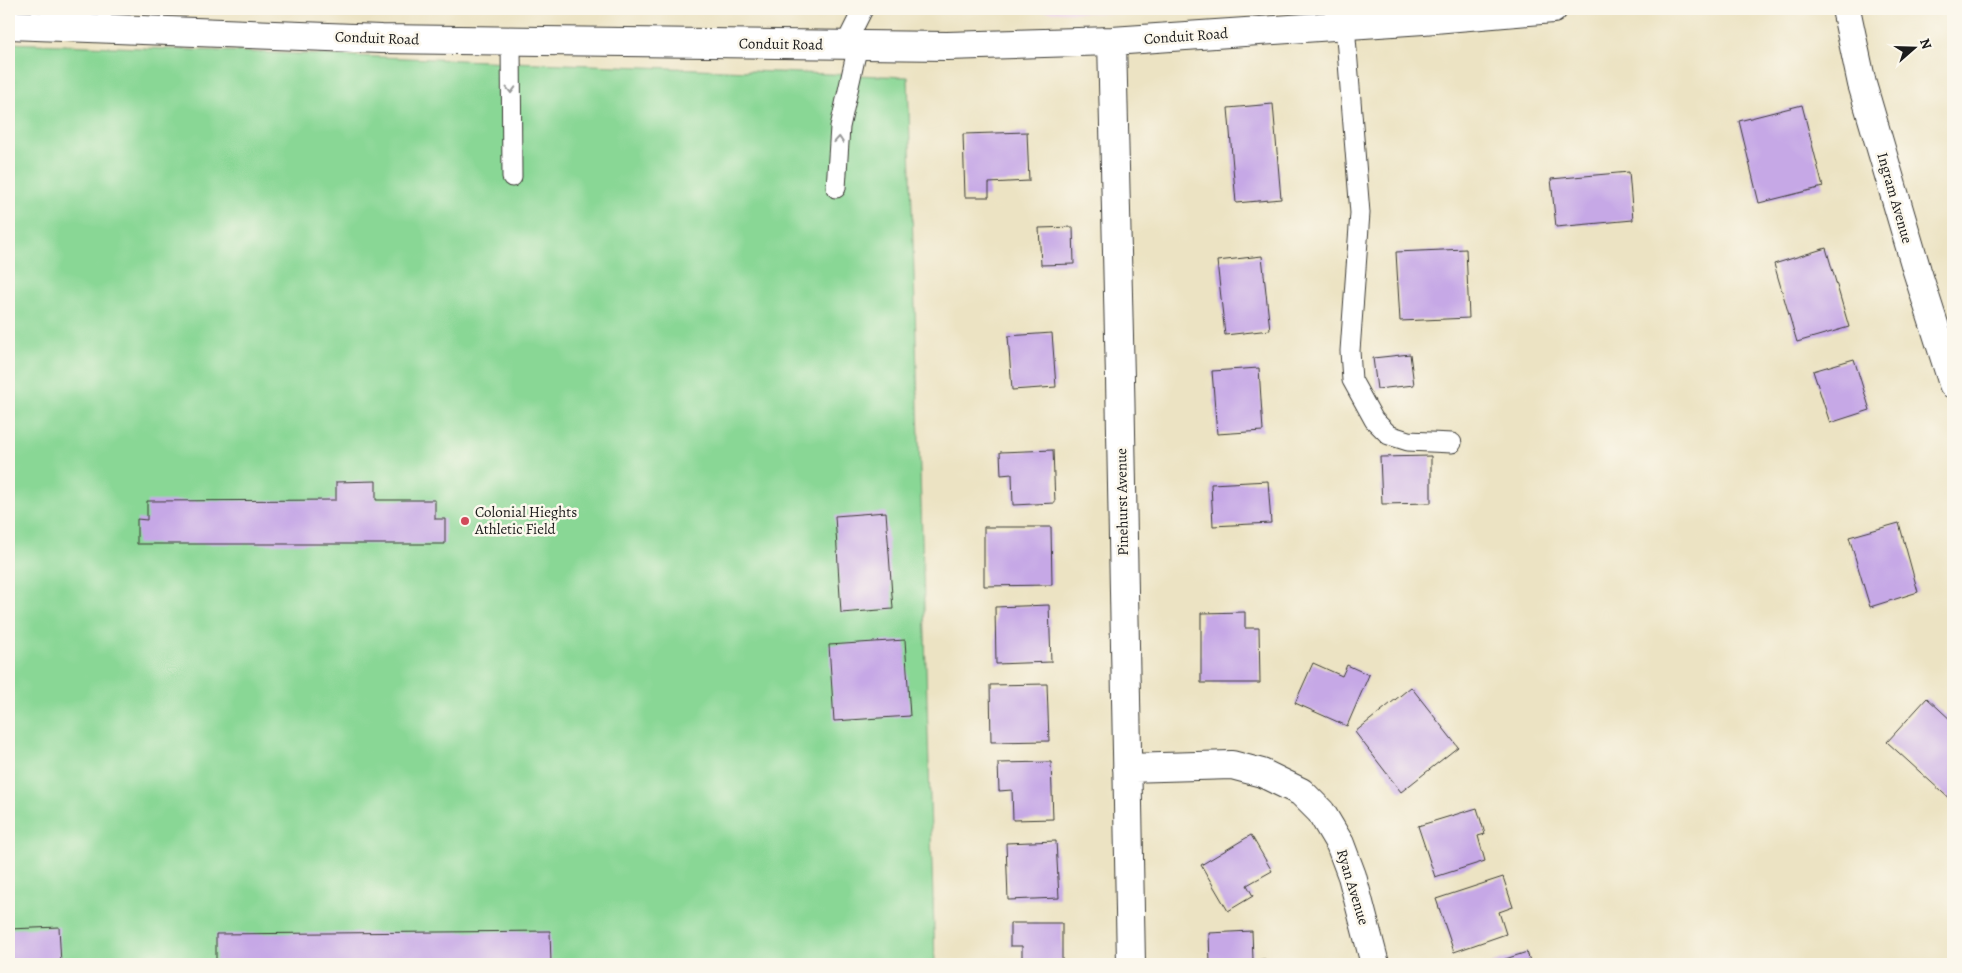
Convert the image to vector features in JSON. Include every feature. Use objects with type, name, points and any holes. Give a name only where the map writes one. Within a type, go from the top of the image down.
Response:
[{"type":"street","name":"Conduit Road","points":[[9,25],[381,39],[947,46],[1112,41],[1345,25],[1421,14],[1553,9]]},
{"type":"street","name":"Ingram Avenue","points":[[1846,9],[1862,84],[1916,271],[1953,384]]},
{"type":"street","name":"Pinehurst Avenue","points":[[1112,41],[1131,964]]},
{"type":"street","name":"Ryan Avenue","points":[[1127,768],[1232,765],[1262,773],[1301,792],[1321,812],[1340,844],[1352,876],[1375,964]]},
{"type":"lane","points":[[836,188],[840,127],[851,45],[863,9]]},
{"type":"lane","points":[[1345,25],[1360,213],[1350,351],[1352,380],[1374,420],[1389,435],[1408,441],[1452,443]]},
{"type":"lane","points":[[510,41],[512,177]]},
{"type":"shaded area","points":[[946,9],[1177,9],[1129,14]]},
{"type":"green space","name":"Colonial Hieghts Athletic Field","points":[[9,43],[908,77],[935,964],[9,964]]},
{"type":"building","points":[[1273,104],[1281,199],[1236,203],[1228,108]]},
{"type":"building","points":[[1802,105],[1823,187],[1759,203],[1739,121]]},
{"type":"building","points":[[1027,132],[1029,181],[989,183],[989,197],[965,197],[963,134]]},
{"type":"building","points":[[1629,172],[1633,220],[1556,227],[1551,179]]},
{"type":"building","points":[[1073,227],[1074,264],[1041,265],[1039,228]]},
{"type":"building","points":[[1826,248],[1849,327],[1797,342],[1774,264]]},
{"type":"building","points":[[1466,249],[1469,318],[1400,321],[1396,252]]},
{"type":"building","points":[[1262,256],[1270,330],[1225,335],[1217,261]]},
{"type":"building","points":[[1052,333],[1056,387],[1012,390],[1008,336]]},
{"type":"building","points":[[1410,354],[1414,385],[1377,389],[1373,358]]},
{"type":"building","points":[[1854,359],[1870,410],[1830,423],[1813,371]]},
{"type":"building","points":[[1259,368],[1263,431],[1217,434],[1212,371]]},
{"type":"building","points":[[1053,450],[1055,503],[1013,505],[1012,474],[1001,475],[1000,452]]},
{"type":"building","points":[[1431,456],[1431,503],[1382,504],[1380,457]]},
{"type":"building","points":[[376,481],[376,500],[435,500],[435,519],[445,519],[445,544],[137,544],[137,519],[147,520],[147,501],[336,500],[336,482]]},
{"type":"building","points":[[1268,481],[1271,523],[1213,526],[1211,484]]},
{"type":"building","points":[[886,512],[893,609],[841,613],[835,516]]},
{"type":"building","points":[[1899,523],[1918,592],[1870,607],[1849,537]]},
{"type":"building","points":[[984,527],[1051,527],[1052,585],[984,586]]},
{"type":"building","points":[[1049,605],[1051,662],[996,664],[995,607]]},
{"type":"building","points":[[1245,612],[1245,628],[1259,628],[1260,683],[1201,683],[1201,613]]},
{"type":"building","points":[[905,640],[910,716],[834,721],[829,645]]},
{"type":"building","points":[[1313,663],[1342,676],[1347,665],[1369,675],[1347,726],[1295,703]]},
{"type":"building","points":[[1047,684],[1049,741],[991,742],[990,685]]},
{"type":"building","points":[[1411,687],[1458,747],[1401,792],[1355,732]]},
{"type":"building","points":[[1927,698],[1953,722],[1953,802],[1887,742]]},
{"type":"building","points":[[1051,762],[1053,819],[1013,820],[1012,790],[999,791],[998,763]]},
{"type":"building","points":[[1477,808],[1485,834],[1478,836],[1485,861],[1435,877],[1418,826]]},
{"type":"building","points":[[1251,835],[1272,871],[1247,885],[1253,896],[1228,911],[1201,865]]},
{"type":"building","points":[[1056,841],[1059,898],[1008,900],[1006,843]]},
{"type":"building","points":[[1503,877],[1513,907],[1499,912],[1506,934],[1454,952],[1436,899]]},
{"type":"building","points":[[1010,923],[1062,923],[1062,964],[1022,964],[1022,946],[1010,946]]},
{"type":"building","points":[[59,927],[61,964],[9,964],[9,929]]},
{"type":"building","points":[[550,931],[551,964],[216,964],[216,934]]},
{"type":"building","points":[[1252,931],[1253,960],[1265,959],[1265,964],[1210,964],[1209,933]]},
{"type":"building","points":[[1527,952],[1531,964],[1490,964]]},
{"type":"place","name":"Colonial Hieghts Athletic Field","points":[[465,521]]}]
